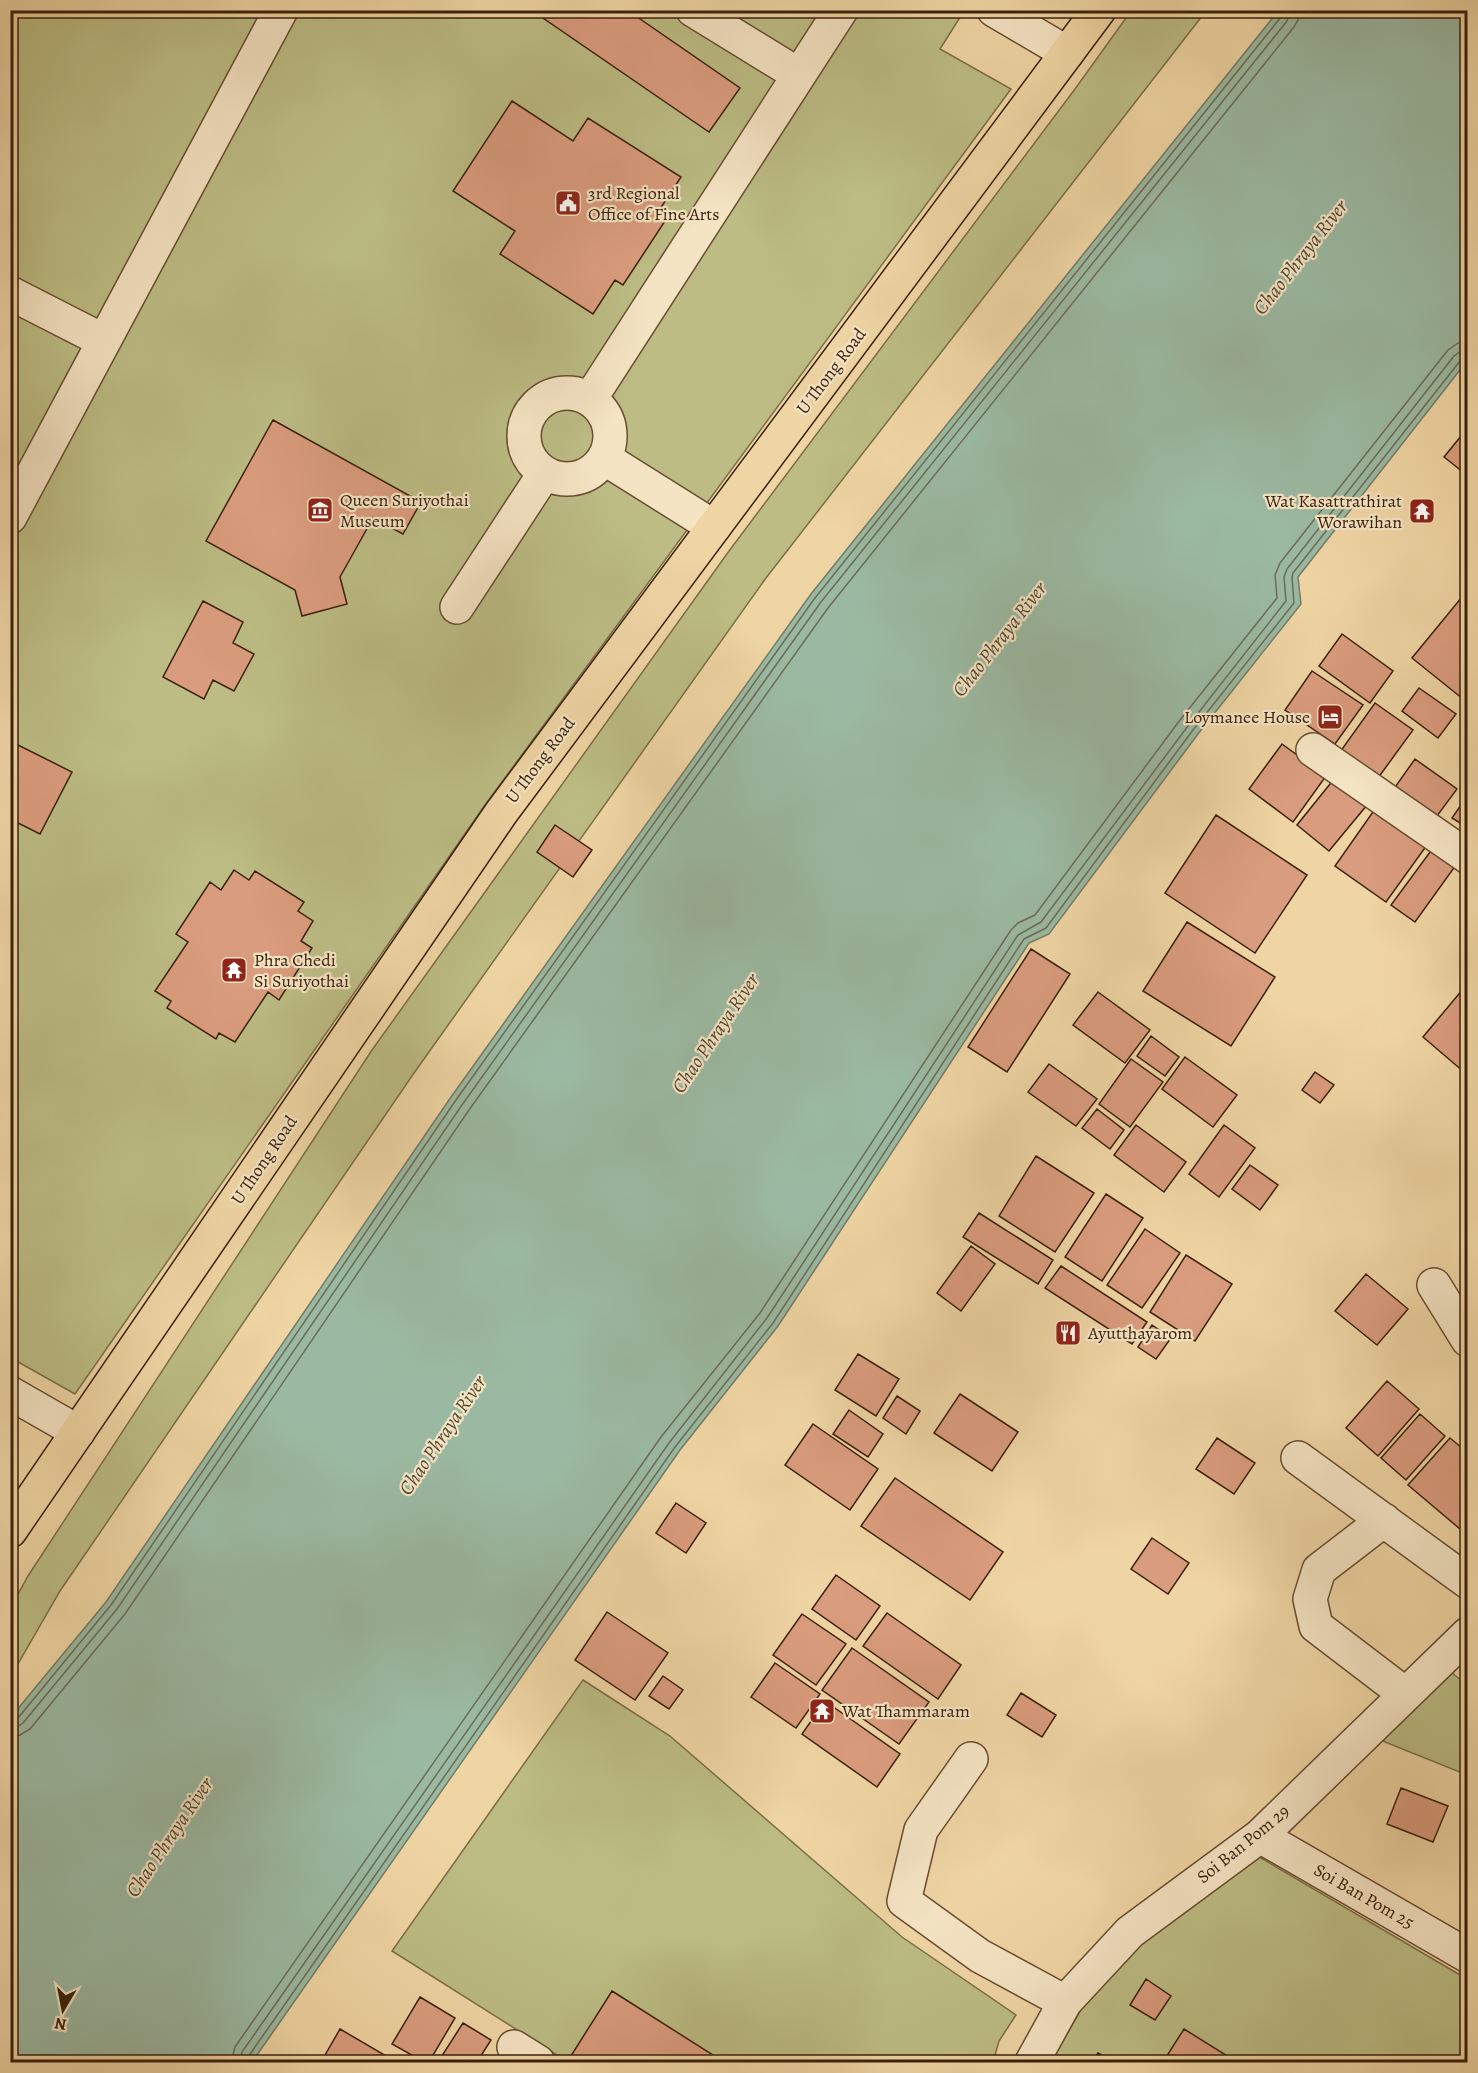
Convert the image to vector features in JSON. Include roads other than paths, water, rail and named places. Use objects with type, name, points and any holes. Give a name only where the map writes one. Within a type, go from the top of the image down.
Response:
[{"type":"main road","name":"U Thong Road","points":[[10,1531],[501,813],[1099,10]]},
{"type":"street","points":[[10,517],[282,10]]},
{"type":"street","points":[[693,10],[799,75]]},
{"type":"street","points":[[590,399],[841,10]]},
{"type":"street","points":[[994,10],[1067,54]]},
{"type":"street","points":[[10,293],[104,341]]},
{"type":"street","points":[[560,393],[576,394],[590,399],[602,409],[609,422],[611,437],[608,452],[600,465],[588,475],[574,479],[559,479],[544,474],[533,464],[525,451],[523,435],[526,421],[534,407],[546,398],[560,393]]},
{"type":"street","points":[[604,458],[714,528]]},
{"type":"street","points":[[457,607],[544,474]]},
{"type":"street","points":[[1313,750],[1467,857]]},
{"type":"street","points":[[1434,1285],[1467,1341]]},
{"type":"street","points":[[10,1393],[78,1432]]},
{"type":"street","points":[[1298,1458],[1467,1582]]},
{"type":"street","points":[[1384,1520],[1319,1570],[1310,1599],[1316,1626],[1405,1694]]},
{"type":"street","name":"Soi Ban Pom 29","points":[[1032,2062],[1065,2002],[1130,1932],[1260,1836],[1467,1634]]},
{"type":"street","points":[[971,1759],[921,1830],[904,1901],[980,1956],[1065,2002]]},
{"type":"street","name":"Soi Ban Pom 25","points":[[1260,1836],[1467,1956]]},
{"type":"water","name":"Chao Phraya River","points":[[1279,10],[1467,11],[1467,361],[1298,577],[1301,604],[1198,734],[1049,934],[1029,943],[778,1326],[680,1450],[252,2062],[11,2062],[11,1717],[106,1602],[451,1097],[811,594]]},
{"type":"place","name":"3rd Regional Office of Fine Arts","points":[[568,203]]},
{"type":"place","name":"Queen Suriyothai Museum","points":[[320,510]]},
{"type":"place","name":"Wat Kasattrathirat Worawihan","points":[[1422,511]]},
{"type":"place","name":"Loymanee House","points":[[1330,717]]},
{"type":"place","name":"Phra Chedi Si Suriyothai","points":[[234,970]]},
{"type":"place","name":"Ayutthayarom","points":[[1068,1333]]},
{"type":"place","name":"Wat Thammaram","points":[[822,1711]]}]
